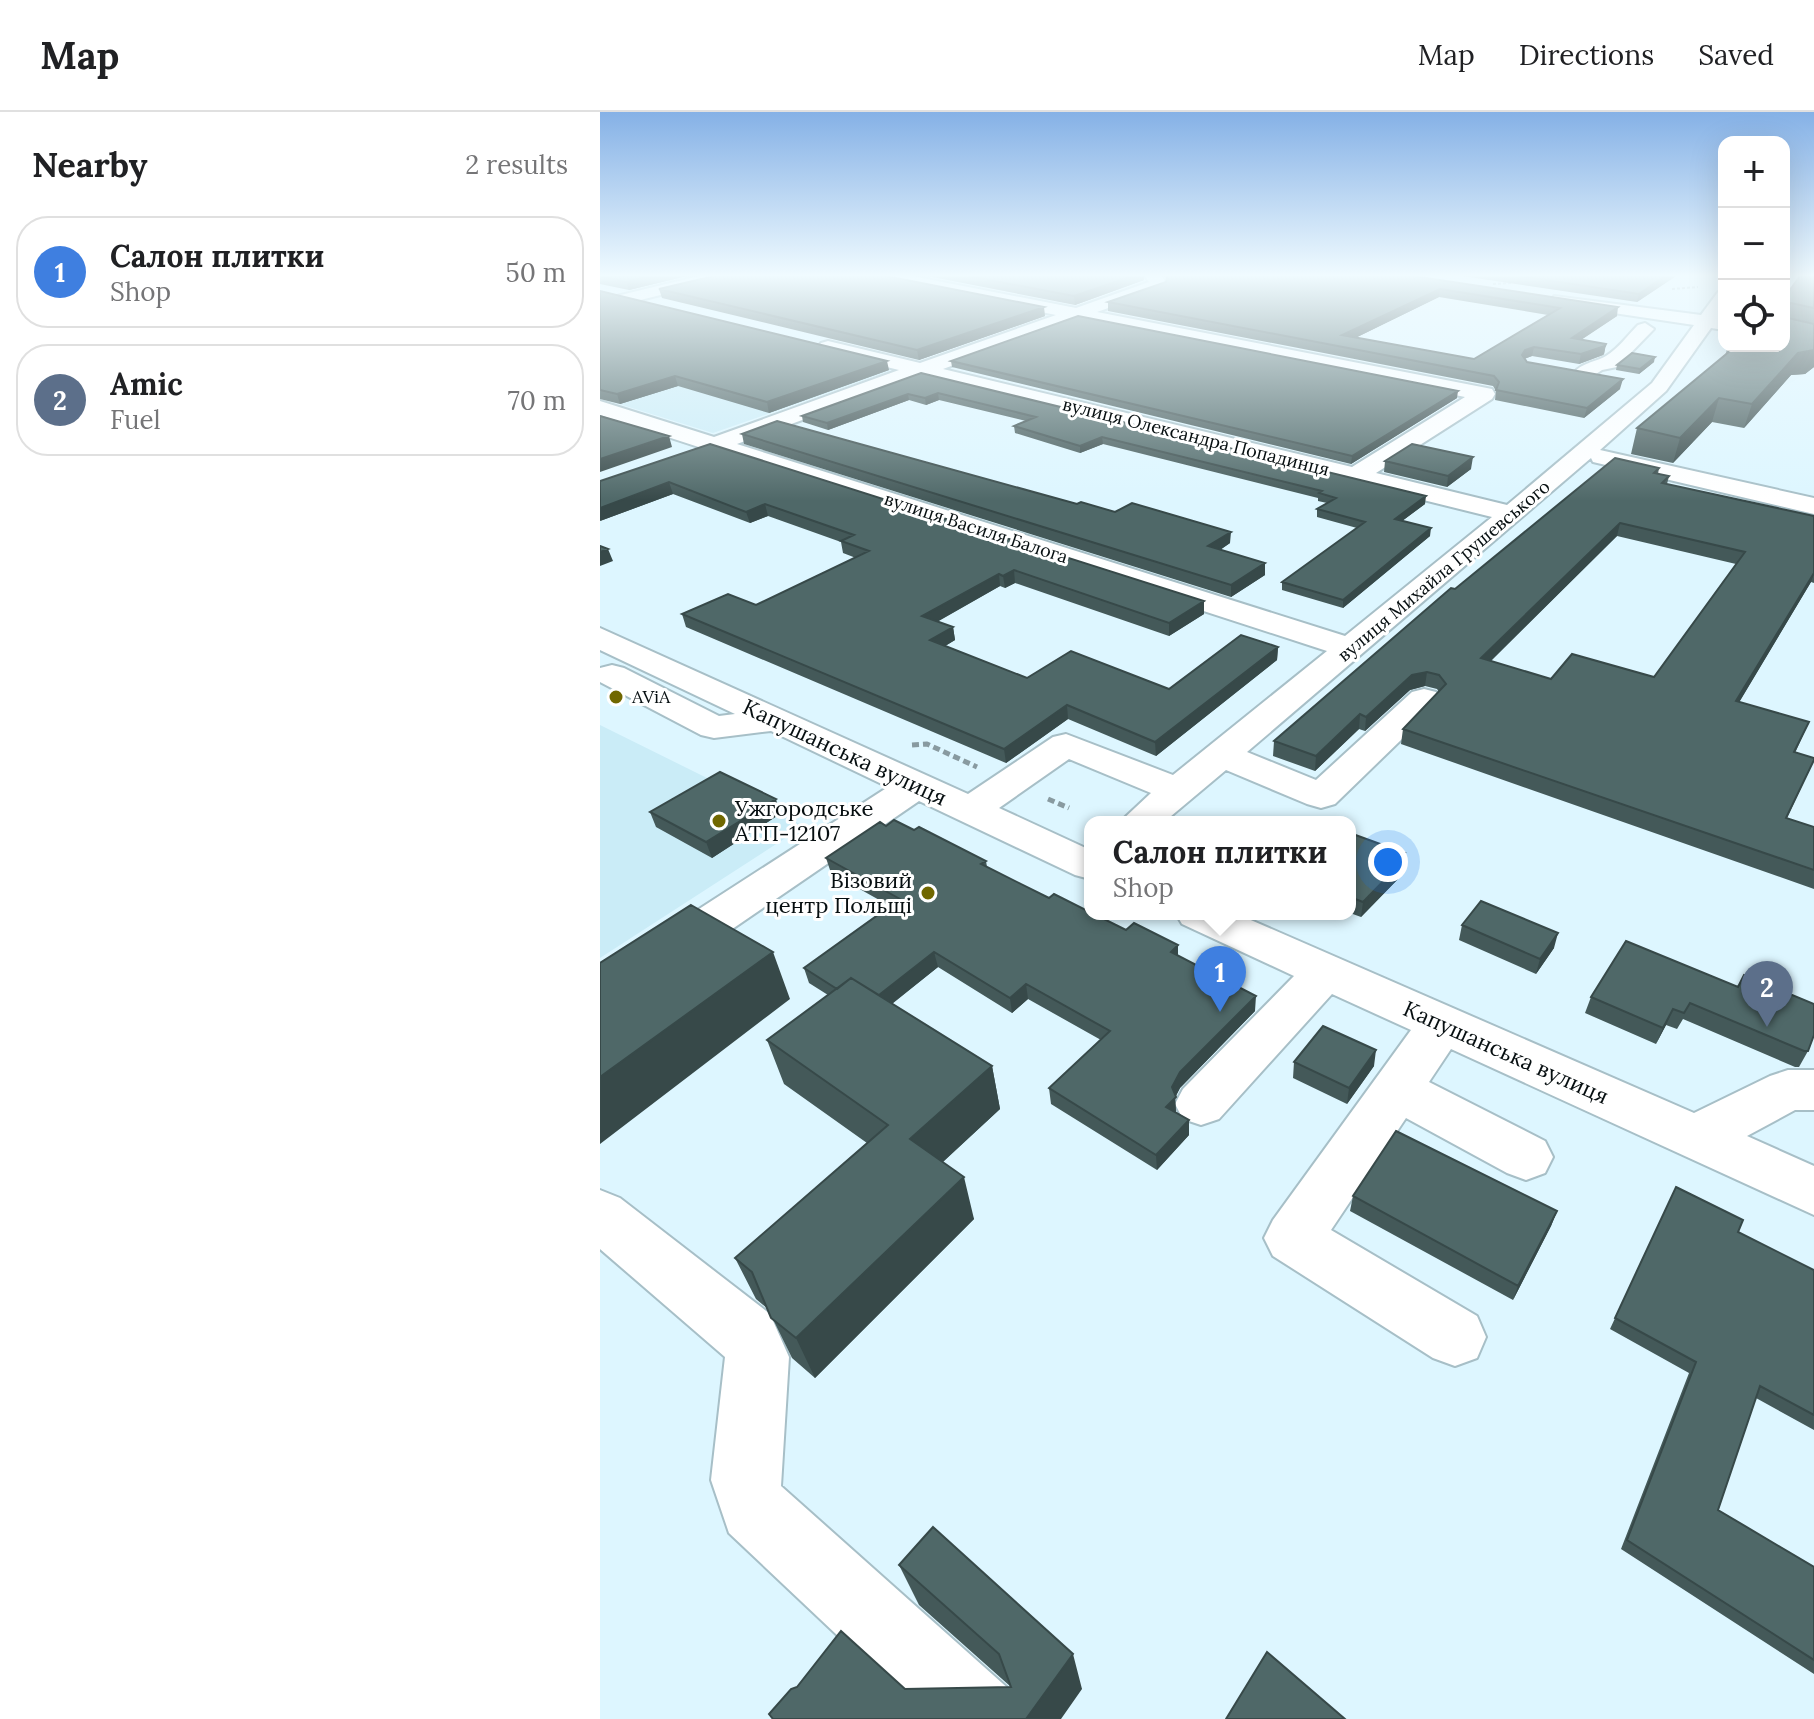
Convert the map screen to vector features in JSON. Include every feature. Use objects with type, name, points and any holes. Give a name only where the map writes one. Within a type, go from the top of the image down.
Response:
[{"type":"street","name":"вулиця Олександра Попадинця","points":[[843,351],[1512,514]]},
{"type":"street","points":[[685,454],[973,351]]},
{"type":"street","points":[[1264,351],[1484,394],[1355,476]]},
{"type":"street","points":[[1583,374],[1596,365],[1610,363],[1624,351]]},
{"type":"street","points":[[1652,351],[1683,356]]},
{"type":"street","name":"вулиця Михайла Грушевського","points":[[1147,816],[1584,453],[1659,387],[1688,351]]},
{"type":"street","points":[[1560,370],[1659,387]]},
{"type":"street","name":"вулиця Василя Балога","points":[[600,408],[1351,648]]},
{"type":"street","points":[[1584,453],[1814,506]]},
{"type":"street","name":"Капушанська вулиця","points":[[600,638],[1084,862]]},
{"type":"street","points":[[600,669],[714,727],[776,720]]},
{"type":"street","points":[[1222,755],[1321,796],[1424,699]]},
{"type":"street","points":[[970,810],[1066,745],[1178,791]]},
{"type":"street","points":[[600,996],[917,785]]},
{"type":"street","name":"Капушанська вулиця","points":[[1211,920],[1814,1191]]},
{"type":"street","points":[[1201,1104],[1326,971]]},
{"type":"street","points":[[1443,1023],[1293,1238],[1455,1337]]},
{"type":"street","points":[[1397,1089],[1526,1157]]},
{"type":"street","points":[[1697,1137],[1788,1090],[1814,1090]]},
{"type":"street","points":[[600,1215],[748,1335],[757,1357],[745,1480],[754,1508],[842,1631],[983,1719]]},
{"type":"shaded area","points":[[787,351],[809,351],[891,371],[713,433],[616,403]]},
{"type":"shaded area","points":[[600,725],[804,826],[600,958]]},
{"type":"building","points":[[600,351],[846,351],[887,361],[767,402],[675,376],[617,394],[600,390]]},
{"type":"building","points":[[979,351],[1255,351],[1458,391],[1352,456],[951,361]]},
{"type":"building","points":[[1364,351],[1430,351],[1474,359],[1488,351],[1524,351],[1522,355],[1527,362],[1623,379],[1587,408],[1496,390],[1499,382],[1494,376]]},
{"type":"building","points":[[1561,351],[1590,351],[1581,354]]},
{"type":"building","points":[[1809,351],[1798,353],[1752,404],[1719,398],[1680,438],[1637,428],[1729,352]]},
{"type":"building","points":[[1632,353],[1655,357],[1640,369],[1617,365]]},
{"type":"building","points":[[921,373],[1426,496],[1395,519],[1431,528],[1343,600],[1282,582],[1365,522],[1317,509],[1336,498],[1319,493],[1322,491],[1102,437],[1080,446],[1014,426],[1036,417],[938,393],[925,398],[908,394],[827,423],[802,416]]},
{"type":"building","points":[[600,416],[669,436],[600,459]]},
{"type":"building","points":[[777,421],[1077,504],[1081,502],[1115,512],[1132,503],[1231,532],[1208,546],[1265,563],[1231,585],[742,434]]},
{"type":"building","points":[[710,444],[1204,601],[1169,623],[1014,570],[1003,576],[999,574],[922,616],[953,627],[930,640],[1027,678],[1071,651],[1169,689],[1241,635],[1278,647],[1155,742],[1067,705],[1004,749],[682,614],[728,594],[756,605],[869,551],[841,541],[854,535],[765,504],[746,512],[669,482],[600,508],[600,481]]},
{"type":"building","points":[[1412,444],[1473,457],[1448,476],[1385,461]]},
{"type":"building","points":[[1615,458],[1659,468],[1654,473],[1669,476],[1662,483],[1814,516],[1814,573],[1736,701],[1809,722],[1794,752],[1814,760],[1786,818],[1814,827],[1814,870],[1403,729],[1446,684],[1439,675],[1427,672],[1412,675],[1366,717],[1360,714],[1316,756],[1274,741],[1451,588],[1455,589]],"holes":[[[1620,523],[1745,552],[1654,677],[1572,654],[1551,679],[1481,658]]]},
{"type":"building","points":[[720,772],[776,799],[706,842],[650,812]]},
{"type":"building","points":[[894,820],[914,830],[919,827],[986,861],[981,864],[1049,898],[1054,894],[1084,909],[1084,920],[1106,920],[1126,930],[1134,923],[1178,945],[1171,952],[1256,996],[1180,1072],[1172,1087],[1176,1097],[1166,1107],[1189,1120],[1156,1155],[1049,1088],[1110,1031],[1026,984],[1010,998],[934,952],[879,995],[851,978],[837,989],[804,968],[900,899],[826,858],[880,822],[886,826]]},
{"type":"building","points":[[1356,835],[1405,853],[1398,862],[1401,863],[1363,902],[1356,899]]},
{"type":"building","points":[[1481,901],[1558,933],[1540,959],[1462,925]]},
{"type":"building","points":[[691,905],[773,952],[600,1077],[600,963]]},
{"type":"building","points":[[1626,941],[1738,987],[1744,975],[1814,1004],[1814,1035],[1808,1051],[1690,1003],[1684,1013],[1673,1009],[1663,1028],[1591,997]]},
{"type":"building","points":[[851,978],[992,1066],[910,1139],[964,1177],[796,1338],[771,1318],[752,1272],[735,1258],[888,1125],[767,1040]]},
{"type":"building","points":[[1323,1026],[1376,1050],[1349,1088],[1294,1062]]},
{"type":"building","points":[[1396,1131],[1557,1211],[1518,1286],[1353,1196]]},
{"type":"building","points":[[1676,1187],[1743,1220],[1738,1232],[1814,1270],[1814,1415],[1760,1386],[1718,1510],[1814,1567],[1814,1660],[1627,1540],[1696,1362],[1615,1318]]},
{"type":"building","points":[[933,1527],[1073,1654],[1026,1719],[773,1719],[769,1714],[791,1689],[797,1687],[841,1631],[905,1689],[1011,1687],[999,1654],[899,1565]]},
{"type":"building","points":[[1267,1652],[1345,1719],[1226,1719]]},
{"type":"place","name":"AViA","points":[[616,697]]},
{"type":"place","name":"Ужгородське АТП-12107","points":[[719,821]]},
{"type":"place","name":"Візовий центр Польщі","points":[[928,893]]},
{"type":"place","name":"Салон плитки","points":[[1220,1012]]},
{"type":"place","name":"Amic","points":[[1767,1027]]}]
